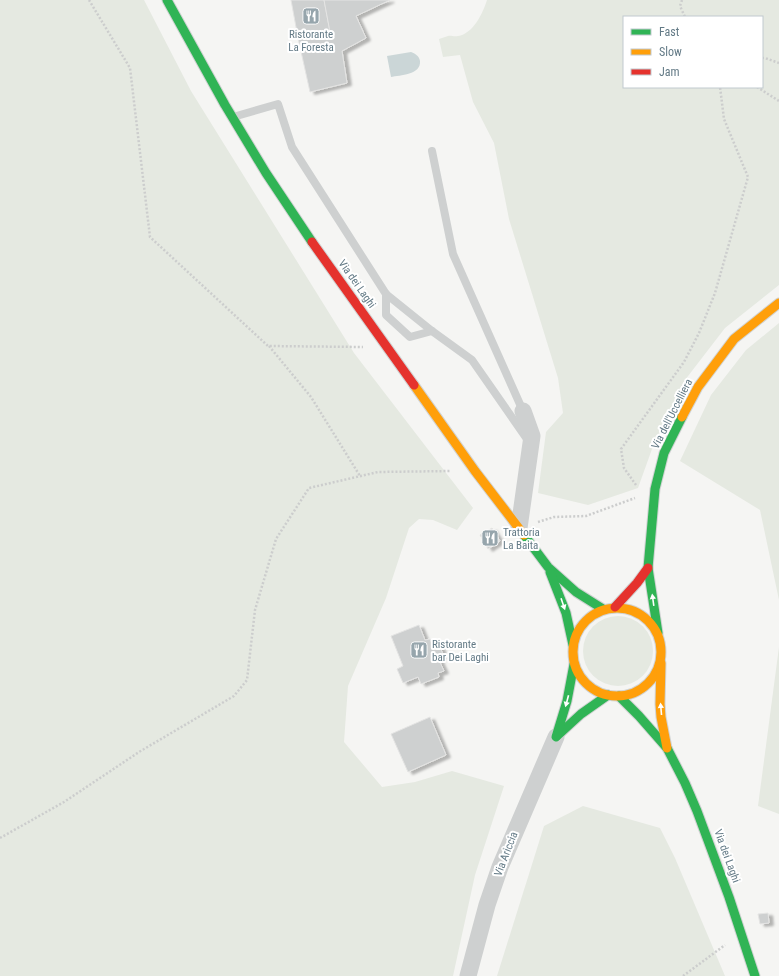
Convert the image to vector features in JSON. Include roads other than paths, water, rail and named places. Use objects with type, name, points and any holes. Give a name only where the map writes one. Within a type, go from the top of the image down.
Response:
[{"type":"main road","name":"Via dei Laghi","points":[[167,0],[210,80],[287,204],[475,471],[548,567],[576,592],[603,609]]},
{"type":"main road","name":"Via dell'Uccelliera","points":[[658,633],[648,568],[655,489],[664,454],[698,387],[734,339],[779,303]]},
{"type":"main road","name":"Via dei Laghi","points":[[548,567],[566,613],[573,645]]},
{"type":"main road","points":[[615,607],[637,584],[648,568]]},
{"type":"main road","points":[[615,607],[628,608],[640,613],[650,622],[658,633],[662,647],[661,662],[650,682],[646,686],[631,694],[620,696],[598,692],[582,680],[574,664],[573,657],[573,645],[576,633],[583,623],[592,615],[603,609],[615,607]]},
{"type":"main road","name":"Via dei Laghi","points":[[661,662],[660,704],[667,748]]},
{"type":"main road","name":"Via Ariccia","points":[[556,737],[568,697],[574,664]]},
{"type":"main road","name":"Via Ariccia","points":[[556,737],[586,710],[608,695]]},
{"type":"main road","name":"Via dei Laghi","points":[[620,696],[667,748],[685,783],[697,811],[741,932],[755,976]]},
{"type":"street","points":[[519,528],[532,446],[532,436],[523,411]]},
{"type":"street","name":"Via Ariccia","points":[[468,976],[500,867],[556,737]]},
{"type":"lane","points":[[232,117],[278,104],[292,147],[386,294],[432,331],[472,360],[532,446]]},
{"type":"lane","points":[[432,151],[453,254],[523,411]]},
{"type":"lane","points":[[386,294],[386,314],[410,337],[432,331]]},
{"type":"place","name":"Ristorante La Foresta","points":[[311,16]]},
{"type":"place","name":"Trattoria La Baita","points":[[490,538]]},
{"type":"place","name":"Ristorante bar Dei Laghi","points":[[419,650]]}]
